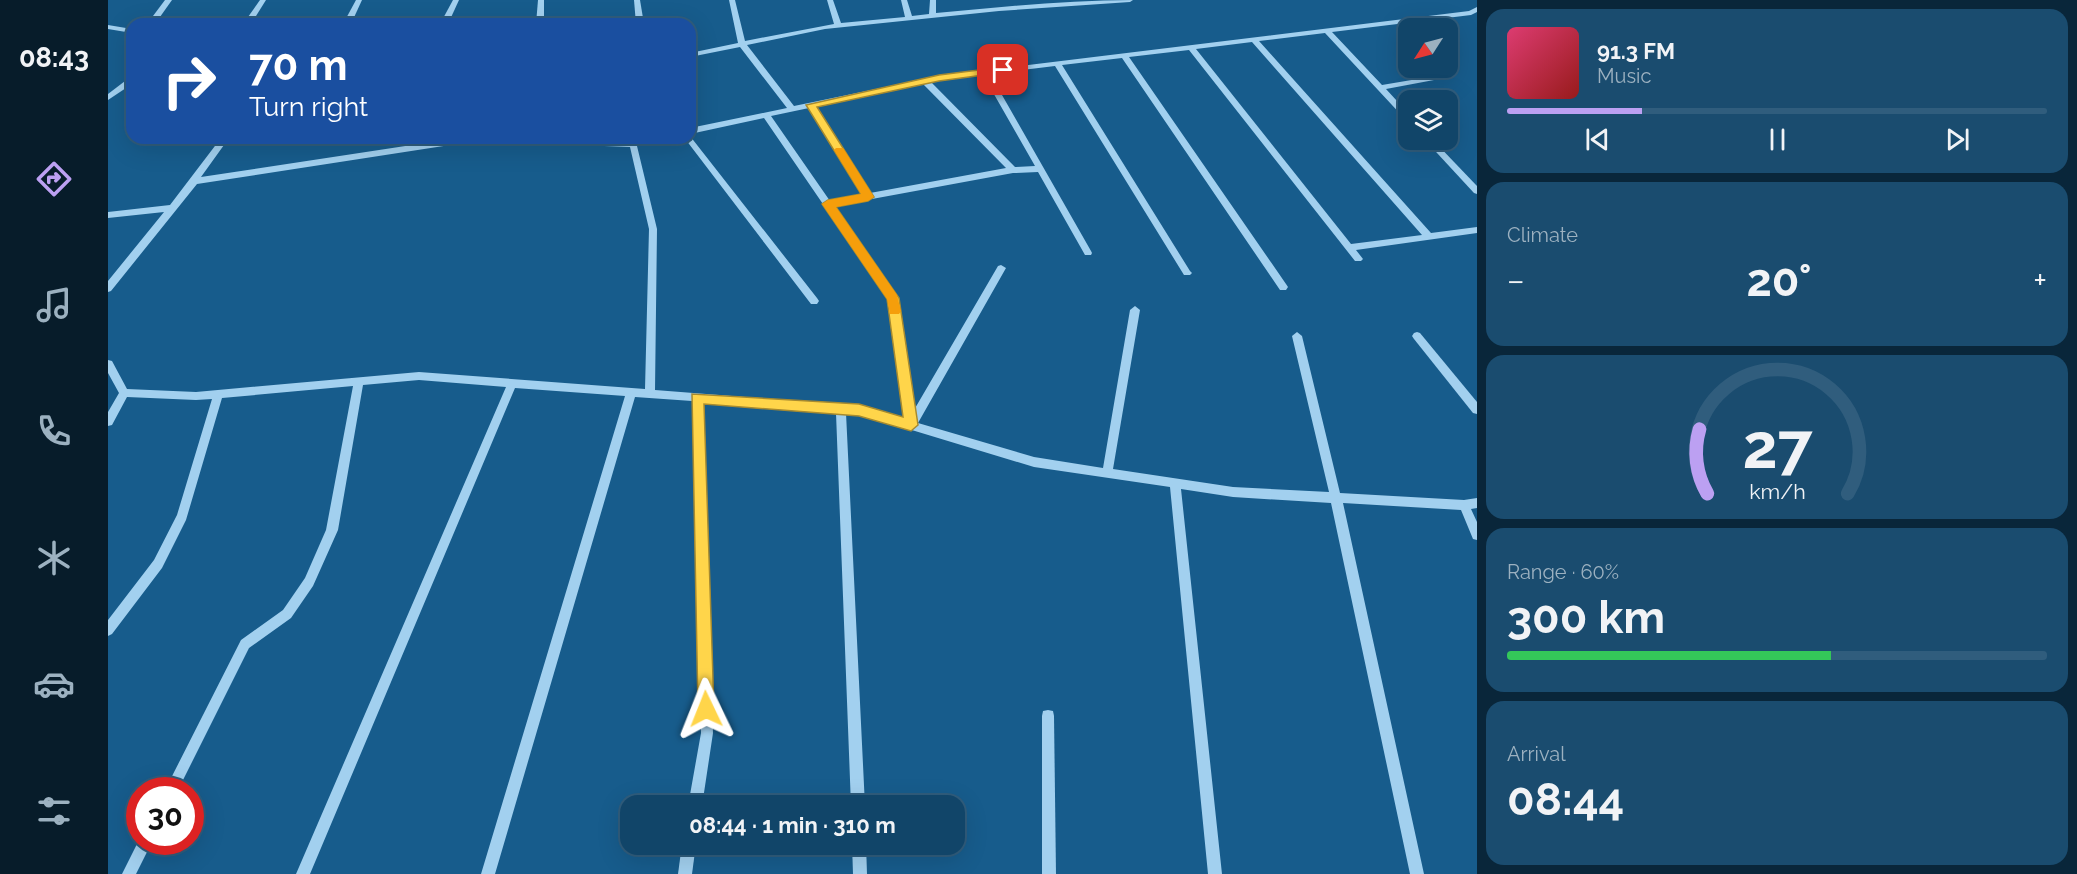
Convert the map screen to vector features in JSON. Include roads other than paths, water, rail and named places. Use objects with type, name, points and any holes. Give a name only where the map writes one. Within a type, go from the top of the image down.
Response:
[{"type":"street","points":[[155,18],[168,0]]},
{"type":"street","points":[[251,18],[263,0]]},
{"type":"street","points":[[350,18],[359,0]]},
{"type":"street","points":[[447,18],[456,0]]},
{"type":"street","points":[[540,18],[541,0]]},
{"type":"street","points":[[637,0],[639,18]]},
{"type":"street","points":[[732,0],[742,44],[792,109]]},
{"type":"street","points":[[830,0],[838,26]]},
{"type":"street","points":[[904,0],[909,18]]},
{"type":"street","points":[[932,16],[933,0]]},
{"type":"street","points":[[696,54],[838,26],[1032,3],[1129,0]]},
{"type":"street","points":[[696,130],[925,81],[985,72],[1475,13]]},
{"type":"street","points":[[108,27],[126,30]]},
{"type":"street","points":[[1327,31],[1398,106]]},
{"type":"street","points":[[1254,40],[1429,237]]},
{"type":"street","points":[[1191,47],[1358,259]]},
{"type":"street","points":[[1124,55],[1284,287]]},
{"type":"street","points":[[1057,63],[1186,273]]},
{"type":"street","points":[[985,72],[1088,253]]},
{"type":"street","points":[[1381,88],[1434,78]]},
{"type":"street","points":[[925,81],[1013,170]]},
{"type":"street","points":[[108,98],[126,84]]},
{"type":"street","points":[[811,105],[868,197]]},
{"type":"street","points":[[766,115],[892,298],[911,425]]},
{"type":"street","points":[[108,288],[221,144]]},
{"type":"street","points":[[194,181],[437,144]]},
{"type":"street","points":[[633,144],[653,229],[650,394]]},
{"type":"street","points":[[694,144],[814,302]]},
{"type":"street","points":[[1438,150],[1477,191]]},
{"type":"street","points":[[828,204],[1013,170],[1040,169]]},
{"type":"street","points":[[108,215],[172,208]]},
{"type":"street","points":[[1349,248],[1477,230]]},
{"type":"street","points":[[911,425],[1001,268]]},
{"type":"street","points":[[1107,473],[1134,310]]},
{"type":"street","points":[[1297,336],[1336,498],[1417,874]]},
{"type":"street","points":[[1417,336],[1477,410]]},
{"type":"street","points":[[108,364],[124,393]]},
{"type":"street","points":[[124,393],[218,395],[419,376],[859,410],[1034,462],[1233,492],[1464,505],[1477,503]]},
{"type":"street","points":[[178,777],[245,644],[287,614],[309,582],[332,530],[359,382]]},
{"type":"street","points":[[303,874],[512,384]]},
{"type":"street","points":[[488,874],[631,392]]},
{"type":"street","points":[[108,422],[124,393]]},
{"type":"street","points":[[108,630],[158,564],[182,516],[218,395]]},
{"type":"street","points":[[697,398],[706,733],[697,795]]},
{"type":"street","points":[[840,409],[858,795]]},
{"type":"street","points":[[1174,483],[1215,874]]},
{"type":"street","points":[[1464,505],[1477,535]]},
{"type":"street","points":[[1048,716],[1049,874]]},
{"type":"street","points":[[129,874],[138,855]]},
{"type":"street","points":[[685,874],[688,855]]},
{"type":"street","points":[[860,855],[861,874]]}]
